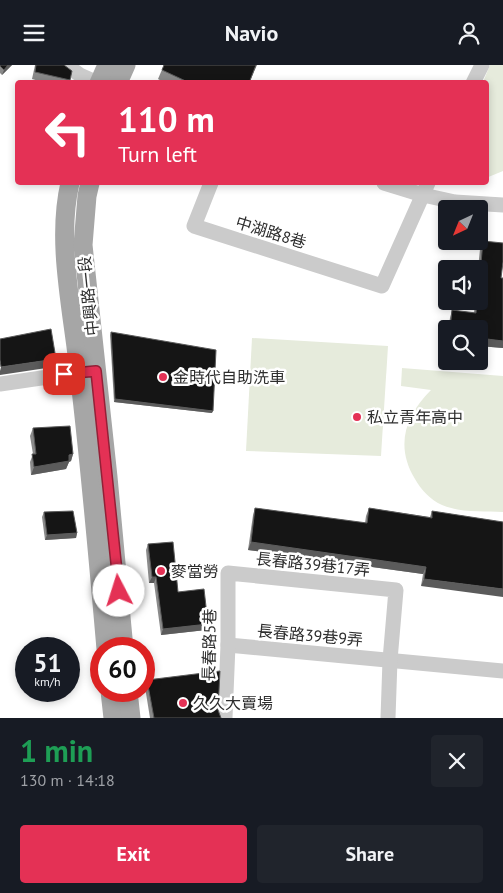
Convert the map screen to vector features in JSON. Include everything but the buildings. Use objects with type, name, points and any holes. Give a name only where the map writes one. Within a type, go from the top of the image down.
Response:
[{"type":"main road","points":[[99,80],[106,65]]},
{"type":"main road","points":[[119,80],[126,65]]},
{"type":"main road","name":"中興路一段","points":[[70,185],[65,226],[66,259],[88,371],[122,637]]},
{"type":"main road","name":"中興路一段","points":[[90,185],[83,245],[88,371],[105,637]]},
{"type":"main road","points":[[111,702],[112,718]]},
{"type":"main road","points":[[129,702],[131,718]]},
{"type":"street","points":[[66,65],[91,80]]},
{"type":"street","points":[[475,80],[482,65]]},
{"type":"street","name":"中湖路8巷","points":[[210,185],[194,226],[382,286],[426,189]]},
{"type":"street","points":[[398,185],[426,189],[455,202],[503,205]]},
{"type":"street","points":[[0,384],[88,371]]},
{"type":"street","name":"長春路39巷17弄","points":[[228,573],[396,590],[390,660]]},
{"type":"street","name":"長春路5巷","points":[[225,718],[228,573]]},
{"type":"street","name":"長春路39巷9弄","points":[[228,645],[503,671]]},
{"type":"street","points":[[388,718],[390,660]]},
{"type":"shaded area","points":[[490,65],[503,65],[503,171],[489,177],[489,80],[484,80]]},
{"type":"shaded area","points":[[252,338],[388,346],[381,456],[246,451]]},
{"type":"shaded area","points":[[402,368],[503,376],[503,512],[449,508],[430,497],[417,483],[405,455],[404,443],[409,421],[422,400],[431,390],[401,386]]},
{"type":"place","name":"金時代自助洗車","points":[[163,377]]},
{"type":"place","name":"私立青年高中","points":[[357,417]]},
{"type":"place","name":"麥當勞","points":[[161,571]]},
{"type":"place","name":"久久大賣場","points":[[183,703]]},
{"type":"route","points":[[64,374],[79,371],[96,371],[119,591]]}]
